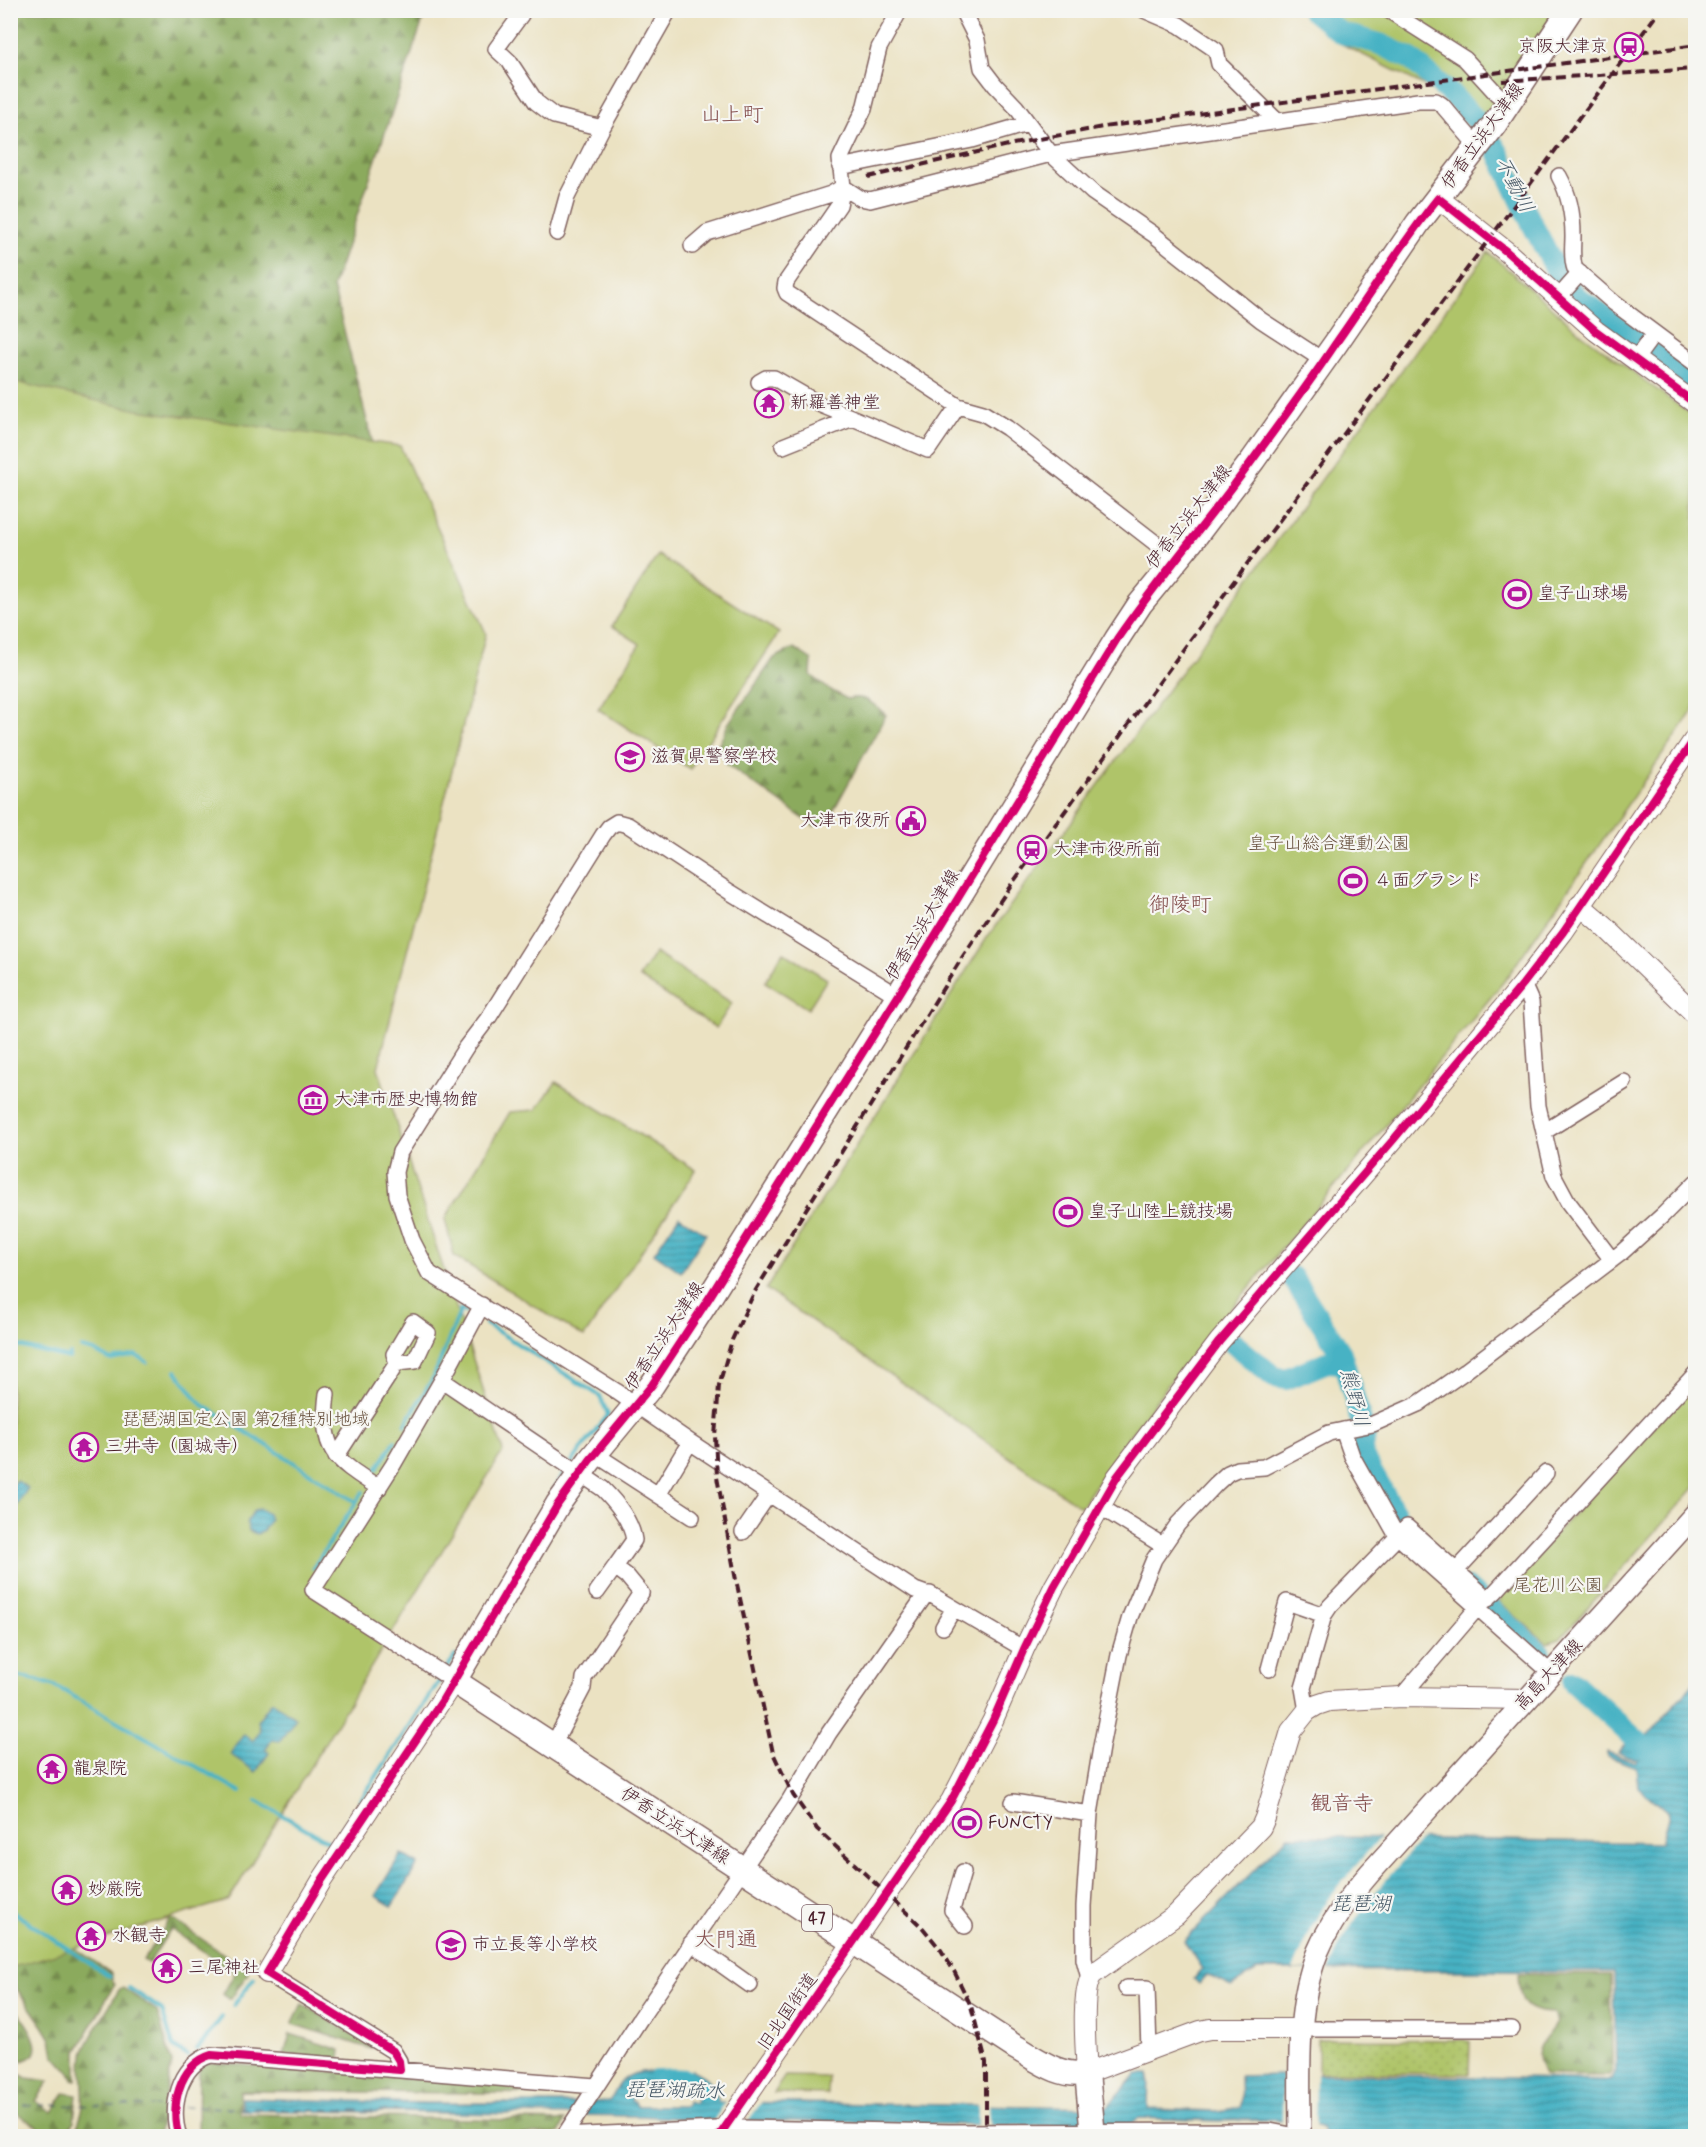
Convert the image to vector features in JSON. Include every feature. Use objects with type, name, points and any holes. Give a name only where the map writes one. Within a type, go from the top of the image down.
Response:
[{"type":"main road","name":"伊香立浜大津線","points":[[1087,2073],[1074,2075],[1064,2073],[1024,2052],[552,1747],[454,1681],[548,1519],[572,1469],[595,1454],[652,1385],[898,996],[1140,604],[1220,505],[1324,361],[1408,238],[1494,125],[1570,10]]},
{"type":"main road","name":"高島大津線","points":[[1302,2029],[1311,1971],[1322,1943],[1344,1906],[1402,1837],[1695,1514]]},
{"type":"main road","points":[[1299,2134],[1302,2029]]},
{"type":"main road","points":[[1087,2073],[1091,2124]]},
{"type":"street","points":[[556,233],[567,197],[602,128],[669,10]]},
{"type":"street","points":[[900,10],[879,48],[864,109],[842,153],[840,166],[843,187],[839,206],[786,282],[785,288],[788,293],[958,406],[983,413],[1007,428],[1176,559]]},
{"type":"street","points":[[962,10],[977,40],[982,68],[1016,107],[1051,154],[1092,192],[1153,234],[1261,320],[1324,361]]},
{"type":"street","points":[[1144,10],[1179,25],[1216,50],[1219,64],[1277,121]]},
{"type":"street","points":[[1388,10],[1465,58],[1496,93],[1509,103]]},
{"type":"street","points":[[521,15],[496,48],[509,61],[536,102],[554,116],[602,128]]},
{"type":"street","points":[[843,187],[861,198],[870,200],[1051,154],[1418,101],[1436,101],[1479,146]]},
{"type":"street","points":[[840,166],[972,140],[1027,124]]},
{"type":"street","points":[[1559,176],[1570,207],[1573,234],[1572,261],[1575,269],[1653,335],[1695,364]]},
{"type":"street","points":[[692,246],[707,233],[831,194],[843,187]]},
{"type":"street","points":[[1438,198],[1498,245],[1596,331],[1695,404]]},
{"type":"street","points":[[1558,297],[1580,274]]},
{"type":"street","points":[[1635,359],[1653,335]]},
{"type":"street","points":[[759,382],[766,378],[774,378],[821,405],[928,450],[958,406]]},
{"type":"street","points":[[783,446],[853,418]]},
{"type":"street","name":"旧北国街道","points":[[724,2129],[919,1849],[963,1779],[993,1720],[1054,1587],[1099,1506],[1124,1467],[1219,1342],[1394,1139],[1523,984],[1695,737]]},
{"type":"street","points":[[898,996],[730,892],[628,825],[617,822],[609,827],[400,1152],[395,1172],[397,1195],[412,1240],[429,1273],[636,1405],[915,1590],[930,1594],[1024,1649]]},
{"type":"street","points":[[1580,905],[1695,1015]]},
{"type":"street","points":[[1523,984],[1531,1002],[1538,1106],[1554,1176],[1558,1187],[1612,1260]]},
{"type":"street","points":[[1544,1132],[1624,1082]]},
{"type":"street","points":[[1512,2029],[1210,2029],[1190,2034],[1087,2073],[1085,2029],[1086,1988],[1089,1978],[1084,1959],[1083,1925],[1090,1814],[1123,1639],[1144,1580],[1162,1545],[1195,1505],[1228,1473],[1237,1469],[1264,1467],[1329,1433],[1356,1427],[1418,1404],[1483,1358],[1612,1260],[1663,1215],[1695,1182]]},
{"type":"street","points":[[400,2070],[399,2061],[393,2051],[267,1973],[322,1880],[454,1681],[313,1590],[378,1488],[442,1380],[482,1305]]},
{"type":"street","points":[[336,1457],[397,1363]]},
{"type":"street","points":[[1401,1697],[1483,1603],[1695,1372]]},
{"type":"street","points":[[442,1380],[610,1497],[626,1518],[634,1540],[597,1592]]},
{"type":"street","points":[[327,1394],[324,1417],[328,1441],[336,1457],[378,1488]]},
{"type":"street","points":[[1356,1427],[1352,1456],[1397,1536],[1456,1570],[1483,1603]]},
{"type":"street","points":[[658,1495],[690,1442]]},
{"type":"street","points":[[595,1454],[692,1517]]},
{"type":"street","points":[[1456,1570],[1546,1473]]},
{"type":"street","points":[[743,1532],[769,1494]]},
{"type":"street","points":[[1099,1506],[1162,1545]]},
{"type":"street","points":[[1307,1711],[1303,1688],[1324,1615],[1397,1536]]},
{"type":"street","points":[[1429,1555],[1483,1603],[1551,1673]]},
{"type":"street","points":[[552,1747],[583,1688],[584,1678],[640,1593],[627,1576],[615,1567]]},
{"type":"street","points":[[565,2134],[594,2087],[789,1801],[829,1733],[926,1594]]},
{"type":"street","points":[[1269,1669],[1287,1602],[1324,1615]]},
{"type":"street","points":[[943,1627],[954,1608]]},
{"type":"street","points":[[1089,1978],[1176,1915],[1261,1827],[1290,1731],[1307,1711],[1329,1701],[1401,1697],[1527,1699]]},
{"type":"street","points":[[1013,1802],[1090,1814]]},
{"type":"street","points":[[963,1872],[952,1910],[965,1926]]},
{"type":"street","points":[[691,1943],[750,1985]]},
{"type":"street","points":[[1126,1988],[1147,1988],[1149,2050]]},
{"type":"street","points":[[179,2136],[175,2112],[183,2078],[204,2057],[211,2055],[594,2087]]},
{"type":"street","points":[[565,2134],[724,2129],[949,2134],[1091,2124],[1299,2134]]},
{"type":"green space","points":[[11,11],[426,11],[333,287],[409,586],[11,1270]]},
{"type":"green space","points":[[1303,11],[1558,11],[1480,136],[1445,96],[1338,42]]},
{"type":"green space","name":"皇子山総合運動公園","points":[[1488,252],[1582,334],[1695,418],[1695,708],[1505,980],[1363,1153],[1176,1374],[1124,1443],[1081,1507],[766,1289],[988,936]]},
{"type":"green space","name":"琵琶湖国定公園 第2種特別地域","points":[[11,381],[137,410],[400,446],[486,633],[378,1068],[503,1451],[229,1900],[13,1967],[11,1971]]},
{"type":"green space","points":[[658,555],[779,633],[690,769],[598,709],[640,644],[612,626]]},
{"type":"green space","points":[[794,648],[812,660],[811,675],[827,688],[847,699],[864,699],[886,715],[827,822],[814,826],[727,765],[718,746],[728,724],[774,658]]},
{"type":"green space","points":[[783,952],[827,979],[808,1009],[765,982]]},
{"type":"green space","points":[[655,953],[732,1003],[716,1028],[639,977]]},
{"type":"green space","points":[[556,1082],[696,1170],[584,1337],[454,1256],[445,1219],[510,1112],[536,1110]]},
{"type":"green space","name":"尾花川公園","points":[[1695,1380],[1695,1487],[1560,1639],[1547,1643],[1500,1603],[1501,1594]]},
{"type":"green space","points":[[10,1896],[71,1945],[112,1974],[114,1985],[77,2052],[77,2080],[73,2079],[54,2055],[51,2039],[11,1981]]},
{"type":"green space","points":[[171,1918],[247,1970],[248,1973],[231,1999],[223,1994],[235,1973],[172,1930],[149,1963],[143,1960]]},
{"type":"green space","points":[[1518,1974],[1611,1975],[1612,2071],[1610,2076],[1544,2075],[1539,2061],[1539,2051],[1557,2022],[1553,2013],[1535,2011],[1525,2004],[1520,1992]]},
{"type":"green space","points":[[123,1988],[157,2011],[172,2063],[158,2136],[71,2136],[83,2105],[83,2055],[93,2033],[119,1990]]},
{"type":"green space","points":[[11,2003],[31,2031],[36,2048],[34,2054],[23,2061],[11,2058]]},
{"type":"green space","points":[[302,2004],[373,2046],[372,2049],[292,2024]]},
{"type":"green space","points":[[290,2034],[341,2050],[340,2059],[284,2055]]},
{"type":"green space","points":[[1318,2039],[1470,2040],[1469,2074],[1318,2072]]},
{"type":"green space","points":[[203,2062],[581,2090],[583,2094],[240,2091],[240,2114],[565,2121],[559,2133],[480,2136],[198,2136],[199,2067]]},
{"type":"green space","points":[[11,2070],[27,2078],[49,2081],[36,2101],[52,2112],[65,2093],[77,2095],[74,2121],[63,2136],[51,2136],[11,2109]]},
{"type":"green space","points":[[785,2076],[828,2077],[827,2094],[773,2093]]},
{"type":"water","points":[[679,1216],[706,1234],[681,1272],[654,1253]]},
{"type":"water","points":[[16,1480],[28,1488],[11,1515],[11,1489]]},
{"type":"water","points":[[260,1509],[268,1514],[270,1520],[262,1532],[256,1534],[248,1530],[247,1522],[254,1510]]},
{"type":"water","name":"琵琶湖","points":[[1695,1681],[1695,2136],[1326,2136],[1322,2128],[1317,2126],[1271,2120],[1218,2121],[1139,2118],[1128,2127],[242,2110],[242,2098],[427,2103],[609,2101],[624,2080],[636,2073],[651,2071],[672,2072],[673,2086],[646,2084],[636,2089],[631,2101],[637,2106],[686,2106],[687,2101],[694,2103],[697,2100],[697,2090],[692,2084],[692,2070],[710,2082],[719,2102],[1107,2107],[1137,2074],[1149,2074],[1148,2109],[1217,2111],[1241,2107],[1240,2076],[1322,2074],[1612,2080],[1616,2071],[1614,1972],[1257,1970],[1231,1987],[1207,1975],[1199,1984],[1194,1979],[1202,1969],[1184,1941],[1288,1836],[1661,1843],[1669,1814],[1638,1787],[1636,1767],[1607,1756],[1607,1752],[1636,1762],[1638,1760],[1618,1753],[1635,1733],[1645,1738]]},
{"type":"water","points":[[272,1701],[296,1718],[280,1741],[272,1740],[265,1749],[269,1753],[256,1772],[230,1754],[244,1734],[253,1741],[260,1731],[258,1720]]},
{"type":"water","points":[[401,1854],[418,1864],[392,1906],[375,1896]]},
{"type":"pier","points":[[1380,1837],[1422,1838],[1367,1902],[1342,1940],[1328,1971],[1293,1970],[1328,1899]]},
{"type":"pier","points":[[1283,2073],[1316,2073],[1315,2129],[1282,2125]]},
{"type":"pier","points":[[727,2100],[763,2100],[747,2122],[712,2123]]},
{"type":"pier","points":[[978,2103],[989,2103],[990,2126],[978,2126]]},
{"type":"waterway","name":"不動川","points":[[1312,10],[1341,33],[1380,44],[1411,59],[1454,97],[1478,122],[1498,152],[1560,277],[1577,297],[1696,384]]},
{"type":"waterway","name":"熊野川","points":[[1292,1277],[1341,1353],[1365,1434],[1362,1455],[1400,1522]]},
{"type":"waterway","points":[[405,1425],[434,1376],[461,1309],[465,1312]]},
{"type":"waterway","points":[[486,1324],[600,1396],[608,1415],[572,1462]]},
{"type":"waterway","points":[[1233,1343],[1274,1377],[1286,1379],[1327,1362],[1344,1363]]},
{"type":"waterway","points":[[10,1344],[69,1358],[70,1354]]},
{"type":"waterway","points":[[81,1348],[94,1351],[111,1360],[135,1355],[147,1362]]},
{"type":"waterway","points":[[176,1371],[200,1403],[356,1502]]},
{"type":"waterway","points":[[377,1469],[395,1441]]},
{"type":"waterway","points":[[554,1490],[567,1468]]},
{"type":"waterway","points":[[313,1568],[363,1492]]},
{"type":"waterway","name":"熊野川","points":[[1467,1588],[1540,1653]]},
{"type":"waterway","points":[[447,1668],[455,1656]]},
{"type":"waterway","points":[[10,1675],[37,1680],[57,1687],[241,1792]]},
{"type":"waterway","points":[[360,1801],[440,1680]]},
{"type":"waterway","name":"熊野川","points":[[1573,1682],[1646,1749],[1696,1750]]},
{"type":"waterway","points":[[257,1801],[333,1844]]},
{"type":"waterway","points":[[322,1863],[351,1815]]},
{"type":"waterway","points":[[10,1910],[110,1977]]},
{"type":"waterway","points":[[234,2005],[254,1978]]},
{"type":"waterway","points":[[129,1988],[162,2010],[173,2046],[187,2056]]},
{"type":"waterway","points":[[197,2050],[222,2017]]},
{"type":"waterway","name":"琵琶湖疏水","points":[[655,2076],[689,2077],[695,2080],[701,2092]]},
{"type":"ferry route","points":[[10,2105],[170,2106]]},
{"type":"ferry route","points":[[183,2107],[407,2111]]},
{"type":"railway","points":[[986,2136],[986,2062],[971,2006],[954,1971],[941,1950],[922,1927],[817,1829],[793,1795],[773,1753],[735,1575],[717,1477],[715,1436],[719,1385],[732,1340],[754,1293],[963,956],[1011,885],[1191,639],[1660,10]]},
{"type":"railway","points":[[868,177],[1013,144],[1103,127],[1696,45]]},
{"type":"railway","points":[[1502,81],[1696,69]]},
{"type":"cycle path","points":[[179,2136],[175,2113],[179,2089],[191,2068],[200,2060],[211,2055],[400,2070],[399,2061],[393,2051],[267,1973],[322,1880],[442,1701],[558,1504],[590,1460],[652,1385],[709,1298],[1117,639],[1237,481],[1316,372],[1398,251],[1438,198],[1507,252],[1596,331],[1696,404]]},
{"type":"cycle path","points":[[719,2136],[951,1801],[993,1720],[1054,1587],[1117,1477],[1219,1342],[1394,1139],[1523,984],[1563,932],[1696,737]]},
{"type":"place","name":"京阪大津京","points":[[1629,47]]},
{"type":"place","name":"新羅善神堂","points":[[769,403]]},
{"type":"place","name":"皇子山球場","points":[[1517,594]]},
{"type":"place","name":"滋賀県警察学校","points":[[630,757]]},
{"type":"place","name":"大津市役所","points":[[911,821]]},
{"type":"place","name":"大津市役所前","points":[[1032,850]]},
{"type":"place","name":"４面グランド","points":[[1353,881]]},
{"type":"place","name":"大津市歴史博物館","points":[[313,1100]]},
{"type":"place","name":"皇子山陸上競技場","points":[[1068,1212]]},
{"type":"place","name":"三井寺（園城寺）","points":[[84,1447]]},
{"type":"place","name":"龍泉院","points":[[52,1769]]},
{"type":"place","name":"FUNCTY","points":[[967,1823]]},
{"type":"place","name":"妙厳院","points":[[67,1890]]},
{"type":"place","name":"水観寺","points":[[91,1936]]},
{"type":"place","name":"市立長等小学校","points":[[451,1945]]},
{"type":"place","name":"三尾神社","points":[[167,1968]]},
{"type":"district","name":"山上町","points":[[732,115]]},
{"type":"district","name":"御陵町","points":[[1180,905]]},
{"type":"district","name":"観音寺","points":[[1342,1804]]},
{"type":"district","name":"大門通","points":[[726,1940]]}]
